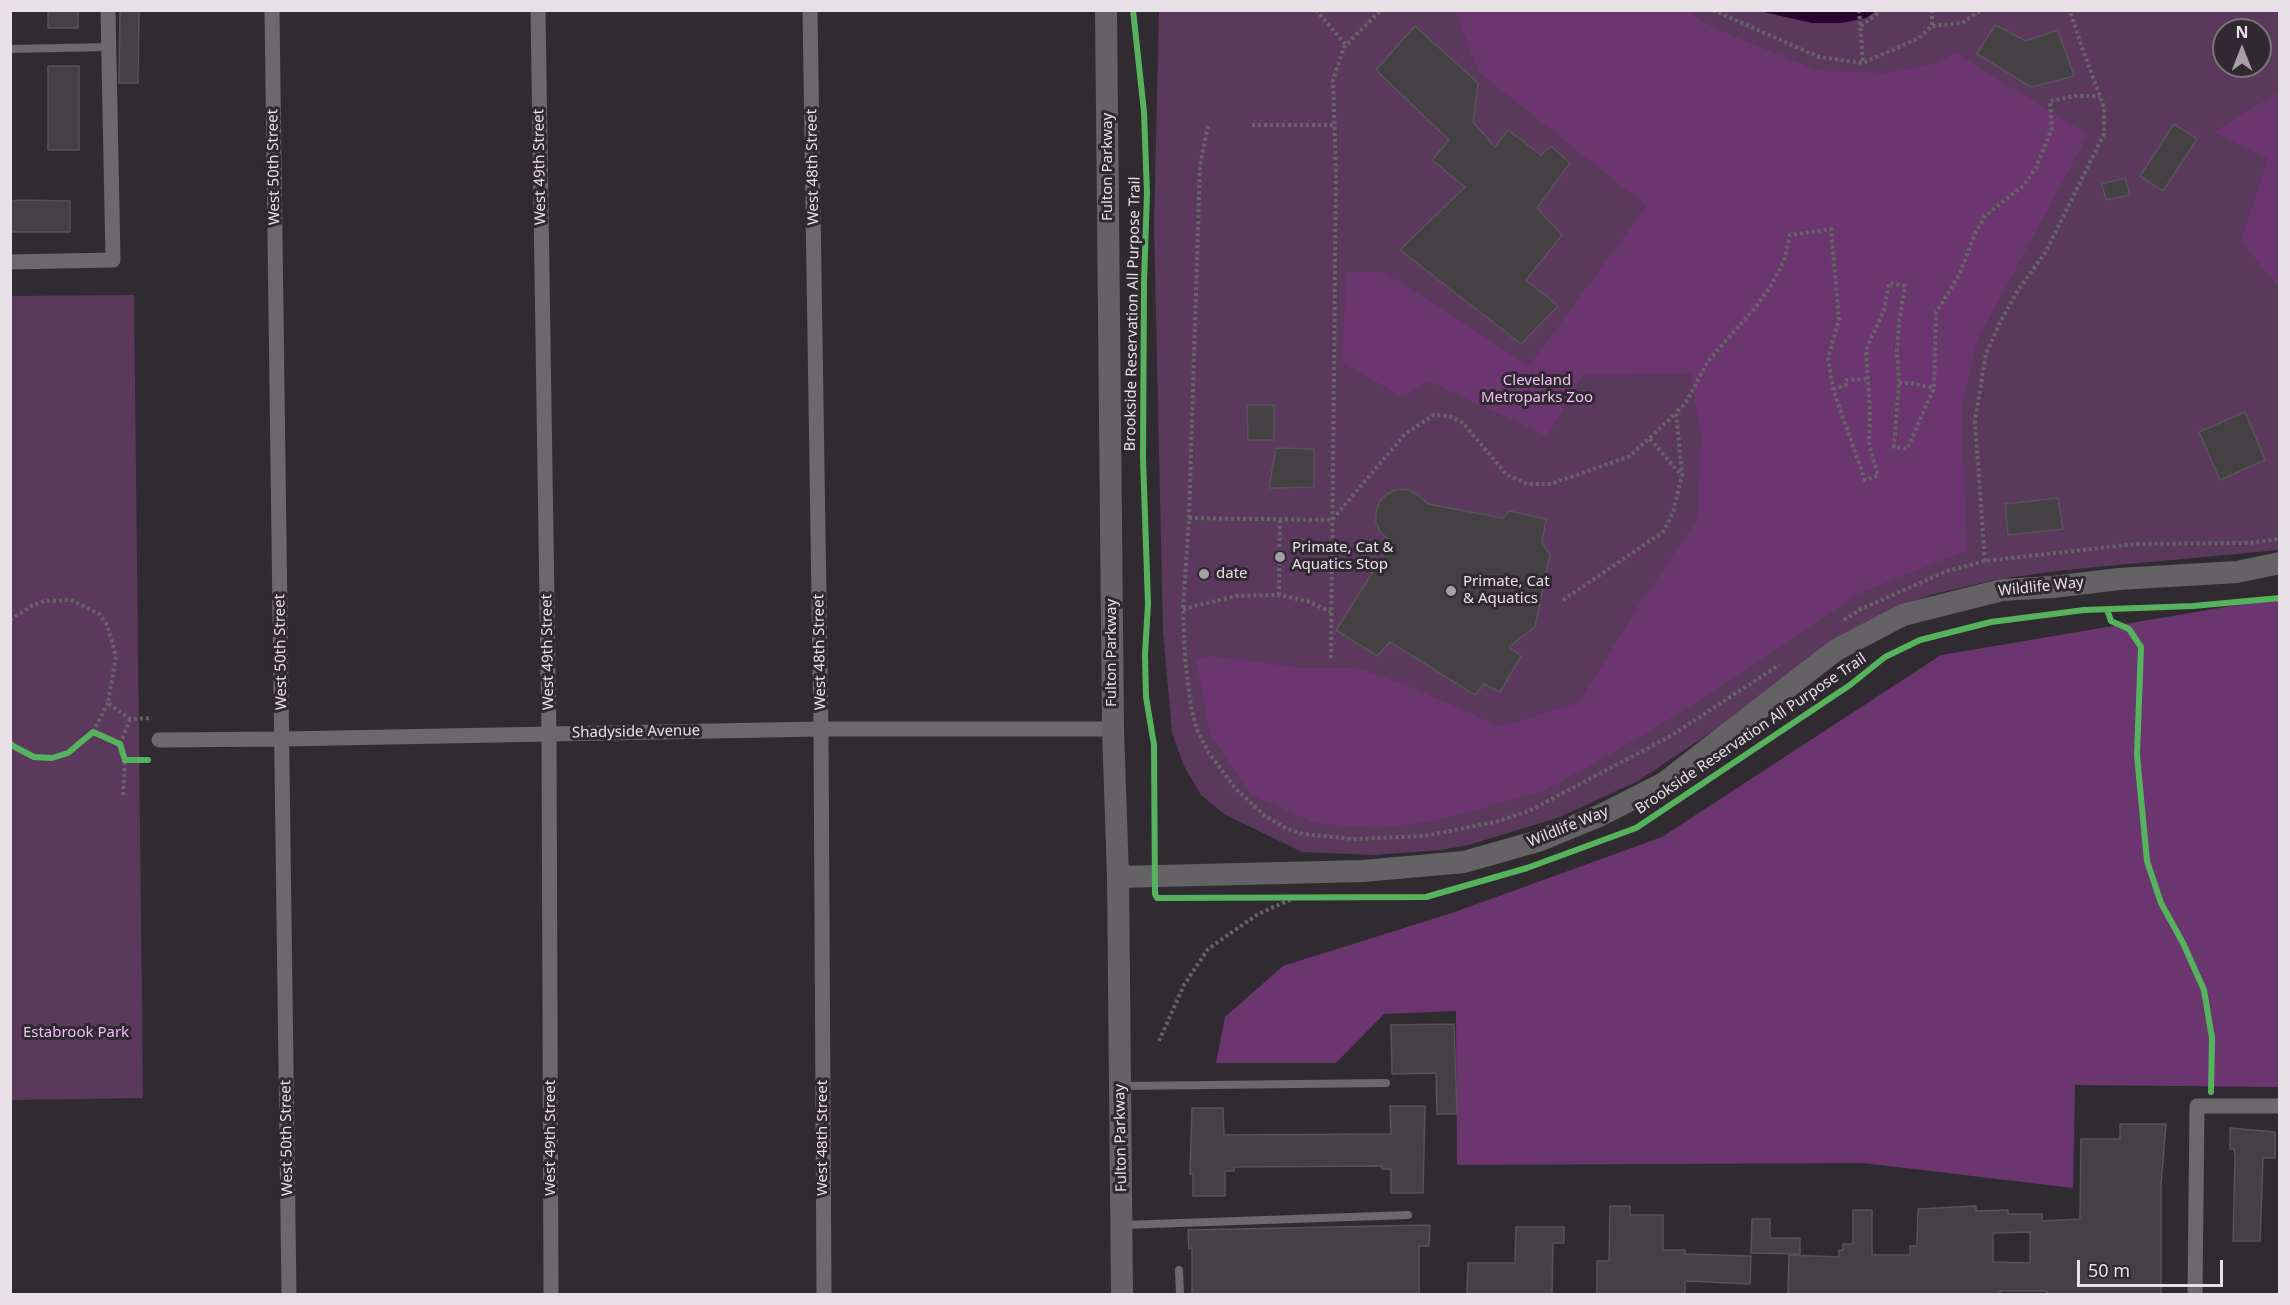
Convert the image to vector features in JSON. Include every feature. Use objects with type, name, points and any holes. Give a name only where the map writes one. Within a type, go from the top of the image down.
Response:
[{"type":"street","points":[[10,262],[113,260],[108,10]]},
{"type":"street","name":"West 50th Street","points":[[272,10],[290,1294]]},
{"type":"street","name":"West 49th Street","points":[[538,10],[549,734],[551,1294]]},
{"type":"street","name":"West 48th Street","points":[[810,10],[821,729],[824,1294]]},
{"type":"street","name":"Fulton Parkway","points":[[1106,10],[1113,729],[1118,877],[1122,1294]]},
{"type":"street","name":"Wildlife Way","points":[[1118,877],[1363,871],[1464,862],[1538,841],[1599,816],[1665,783],[1836,650],[1903,615],[2001,590],[2120,579],[2237,572],[2280,563]]},
{"type":"street","name":"Shadyside Avenue","points":[[159,740],[821,729],[1113,729]]},
{"type":"street","points":[[2195,1294],[2197,1106],[2280,1106]]},
{"type":"lane","points":[[10,49],[108,47]]},
{"type":"lane","points":[[1120,1086],[1386,1083]]},
{"type":"lane","points":[[1122,1225],[1408,1215]]},
{"type":"lane","points":[[1179,1270],[1180,1294]]},
{"type":"path","points":[[1316,10],[1346,45]]},
{"type":"path","points":[[1331,658],[1336,172],[1333,80],[1346,45],[1381,10]]},
{"type":"path","points":[[1713,10],[1819,57],[1863,63],[1919,38],[1932,26],[1962,23],[1981,10]]},
{"type":"path","points":[[1859,10],[1863,63]]},
{"type":"path","points":[[1860,26],[1882,10]]},
{"type":"path","points":[[1932,10],[1932,26]]},
{"type":"path","points":[[1985,561],[1975,421],[1986,353],[2018,290],[2044,253],[2104,134],[2104,107],[2070,10]]},
{"type":"path","points":[[1332,520],[1405,434],[1434,415],[1449,416],[1463,423],[1508,475],[1527,484],[1551,484],[1630,456],[1686,402],[1708,361],[1755,308],[1772,284],[1784,261],[1790,235],[1831,229],[1839,320],[1828,358],[1833,389],[1865,480],[1878,476],[1869,442],[1870,411],[1866,350],[1884,310],[1889,283],[1905,286],[1898,342],[1899,382],[1894,447],[1907,449],[1934,388],[1936,313],[1959,275],[1975,234],[1985,216],[2024,184],[2036,168],[2052,128],[2050,101],[2074,96],[2100,96]]},
{"type":"path","points":[[1252,125],[1335,125]]},
{"type":"path","points":[[1208,126],[1200,165],[1189,518],[1183,609],[1185,658],[1191,707],[1197,730],[1209,753],[1235,788],[1264,815],[1287,829],[1320,837],[1353,839],[1425,836],[1462,830],[1529,811],[1669,737],[1783,662]]},
{"type":"path","points":[[1833,389],[1846,386],[1846,380],[1868,379]]},
{"type":"path","points":[[1899,382],[1934,388]]},
{"type":"path","points":[[1563,600],[1663,532],[1673,513],[1682,475],[1676,413]]},
{"type":"path","points":[[1650,439],[1682,475]]},
{"type":"path","points":[[1189,518],[1332,520]]},
{"type":"path","points":[[1279,596],[1280,519]]},
{"type":"path","points":[[1841,622],[1861,609],[1947,571],[1985,561],[2135,544],[2248,543],[2280,539]]},
{"type":"path","points":[[1183,609],[1236,596],[1279,596],[1307,601],[1332,612]]},
{"type":"path","points":[[10,620],[33,605],[45,601],[71,600],[99,614],[107,625],[116,656],[108,703],[93,732]]},
{"type":"path","points":[[2107,609],[2111,621],[2129,628],[2141,647],[2137,755],[2147,861],[2161,903],[2183,943],[2204,990],[2212,1038],[2211,1092]]},
{"type":"path","points":[[2096,610],[2118,609]]},
{"type":"path","points":[[10,650],[10,686]]},
{"type":"path","points":[[108,703],[130,719],[152,718]]},
{"type":"path","points":[[120,744],[130,719]]},
{"type":"path","points":[[123,795],[125,760]]},
{"type":"path","points":[[1272,898],[1306,898]]},
{"type":"path","points":[[1159,1041],[1184,985],[1208,949],[1258,914],[1294,898]]},
{"type":"green space","name":"Cleveland Metroparks Zoo","points":[[1159,11],[2279,11],[2279,550],[2065,570],[1999,579],[1934,594],[1903,605],[1638,781],[1560,817],[1469,845],[1440,850],[1374,855],[1302,852],[1224,814],[1201,795],[1184,766],[1172,733],[1163,631],[1154,225]]},
{"type":"green space","points":[[1456,11],[1687,11],[1716,29],[1818,71],[1890,73],[1933,64],[1956,53],[2088,135],[1977,340],[1961,411],[1967,550],[1857,594],[1751,667],[1649,732],[1546,790],[1439,820],[1379,828],[1315,823],[1250,794],[1210,733],[1196,659],[1212,656],[1301,668],[1357,668],[1409,686],[1501,727],[1580,702],[1637,608],[1698,518],[1701,438],[1691,373],[1583,375],[1547,436],[1429,381],[1403,397],[1343,363],[1346,272],[1384,272],[1529,366],[1647,206],[1478,71]]},
{"type":"green space","points":[[2279,92],[2279,286],[2241,242],[2268,159],[2214,132]]},
{"type":"green space","name":"Estabrook Park","points":[[134,295],[143,1098],[11,1100],[11,296]]},
{"type":"green space","points":[[2279,598],[2279,1087],[2075,1085],[2073,1188],[1863,1163],[1457,1165],[1456,1011],[1384,1014],[1336,1063],[1216,1063],[1225,1017],[1283,966],[1455,912],[1662,837],[1941,655]]},
{"type":"shaded area","points":[[1759,11],[1876,11],[1866,18],[1842,23],[1812,23]]},
{"type":"building","points":[[48,10],[78,10],[78,28],[48,28]]},
{"type":"building","points":[[120,10],[139,10],[138,83],[119,83]]},
{"type":"building","points":[[1995,25],[2026,41],[2058,30],[2074,76],[2031,87],[1977,54]]},
{"type":"building","points":[[1415,26],[1478,83],[1473,122],[1495,147],[1508,130],[1541,155],[1551,146],[1570,163],[1537,208],[1562,235],[1526,280],[1558,306],[1521,344],[1400,250],[1465,187],[1432,160],[1449,140],[1376,70]]},
{"type":"building","points":[[48,66],[79,66],[79,150],[48,150]]},
{"type":"building","points":[[2174,124],[2197,139],[2163,191],[2140,176]]},
{"type":"building","points":[[2125,178],[2130,195],[2106,200],[2102,184]]},
{"type":"building","points":[[19,200],[70,201],[70,232],[10,232],[10,202]]},
{"type":"building","points":[[1247,405],[1274,405],[1274,440],[1248,440]]},
{"type":"building","points":[[2245,412],[2265,460],[2220,480],[2199,432]]},
{"type":"building","points":[[1276,448],[1314,449],[1314,487],[1269,488]]},
{"type":"building","name":"Primate, Cat & Aquatics","points":[[1406,489],[1428,504],[1503,518],[1509,511],[1546,519],[1542,542],[1550,555],[1535,627],[1509,647],[1521,656],[1500,692],[1484,684],[1475,695],[1390,642],[1377,656],[1336,630],[1392,542],[1380,532],[1376,522],[1379,502],[1395,490]]},
{"type":"building","points":[[2058,498],[2063,529],[2008,535],[2005,504]]},
{"type":"building","points":[[1454,1024],[1457,1114],[1437,1114],[1436,1073],[1392,1074],[1391,1025]]},
{"type":"building","points":[[1390,1106],[1425,1106],[1423,1193],[1391,1193],[1391,1169],[1382,1169],[1382,1166],[1234,1167],[1234,1171],[1225,1171],[1225,1196],[1193,1196],[1193,1174],[1190,1174],[1192,1108],[1223,1108],[1224,1135],[1391,1134]]},
{"type":"building","points":[[2120,1124],[2166,1124],[2161,1185],[2161,1294],[2048,1294],[2046,1291],[2000,1291],[2000,1294],[1788,1294],[1789,1255],[1839,1257],[1839,1250],[1843,1250],[1843,1244],[1853,1244],[1853,1210],[1872,1210],[1872,1255],[1910,1255],[1910,1246],[1917,1246],[1918,1209],[1976,1206],[1976,1211],[2008,1210],[2008,1214],[2042,1214],[2042,1221],[2080,1219],[2081,1139],[2120,1139]],"holes":[[[2030,1232],[2030,1263],[1993,1262],[1993,1233]]]},
{"type":"building","points":[[2230,1128],[2275,1132],[2275,1158],[2263,1158],[2260,1241],[2233,1241],[2235,1157],[2234,1149],[2230,1149]]},
{"type":"building","points":[[1610,1206],[1630,1206],[1630,1215],[1663,1215],[1663,1250],[1685,1250],[1685,1254],[1751,1256],[1750,1284],[1687,1281],[1685,1282],[1685,1294],[1597,1294],[1597,1261],[1609,1261]]},
{"type":"building","points":[[1752,1219],[1770,1219],[1770,1238],[1800,1238],[1800,1254],[1751,1253]]},
{"type":"building","points":[[1430,1225],[1429,1246],[1419,1246],[1419,1294],[1192,1294],[1192,1248],[1189,1249],[1188,1230]]},
{"type":"building","points":[[1516,1227],[1564,1227],[1564,1243],[1553,1243],[1552,1294],[1467,1294],[1468,1263],[1515,1263]]},
{"type":"cycle path","name":"Brookside Reservation All Purpose Trail","points":[[1133,10],[1144,112],[1147,193],[1143,458],[1148,604],[1145,654],[1146,697],[1154,745],[1155,894],[1157,898],[1426,897],[1527,868],[1636,828],[1850,685],[1885,657],[1920,640],[1991,622],[2084,610],[2193,606],[2280,598]]},
{"type":"cycle path","points":[[2107,609],[2111,621],[2129,629],[2141,647],[2137,755],[2147,861],[2161,903],[2183,943],[2204,990],[2212,1038],[2211,1092]]},
{"type":"cycle path","points":[[10,743],[34,757],[52,758],[68,753],[93,732],[120,744],[125,760],[148,760]]},
{"type":"place","name":"Primate, Cat & Aquatics Stop","points":[[1280,557]]},
{"type":"place","name":"date","points":[[1204,574]]},
{"type":"place","name":"Primate, Cat & Aquatics","points":[[1451,591]]}]
